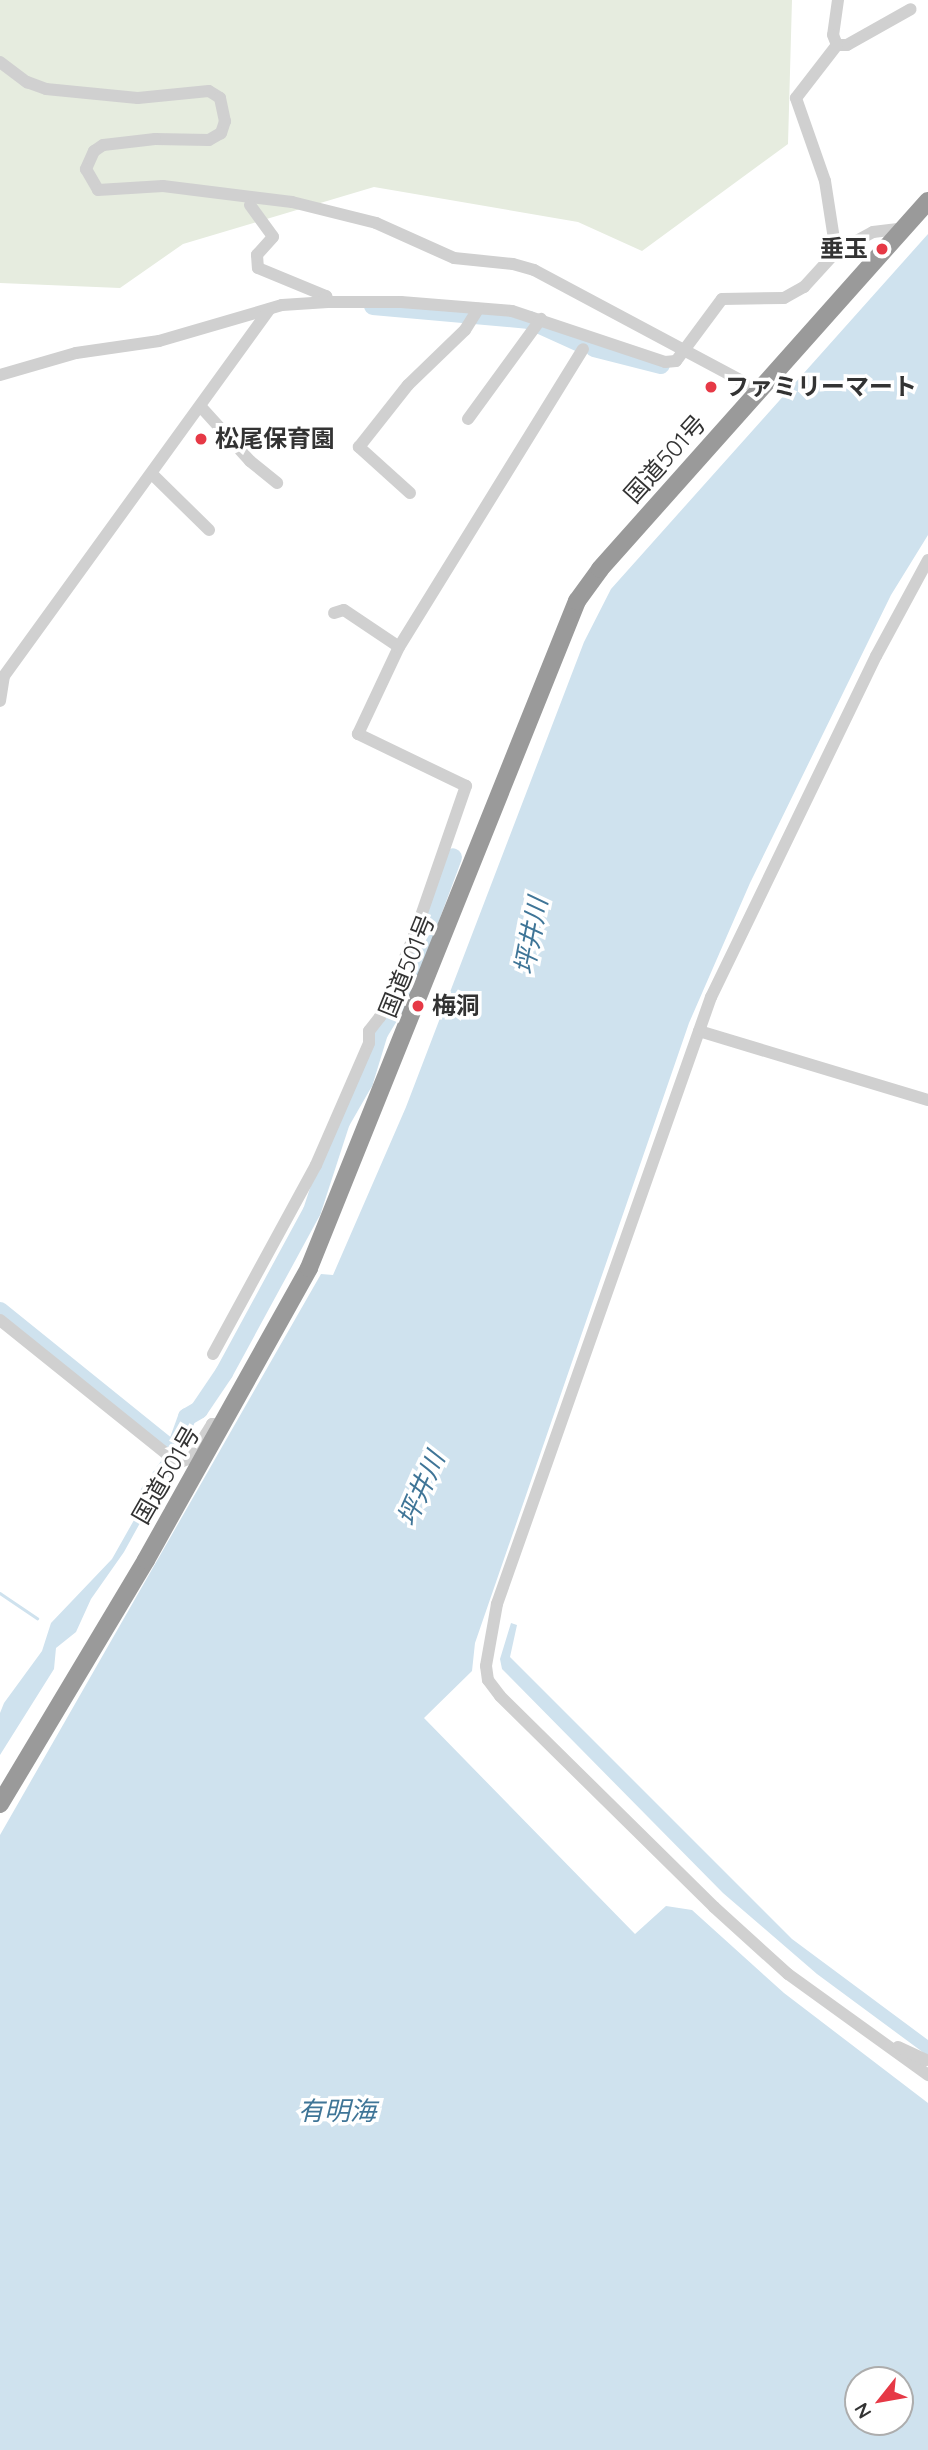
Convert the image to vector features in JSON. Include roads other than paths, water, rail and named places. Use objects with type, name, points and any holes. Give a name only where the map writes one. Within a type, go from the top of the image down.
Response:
[{"type":"highway","name":"国道501号","points":[[0,1804],[223,1425],[309,1268],[577,601],[898,229],[928,201]]},
{"type":"street","points":[[836,45],[833,35],[838,0]]},
{"type":"street","points":[[836,45],[847,45],[911,9]]},
{"type":"street","points":[[836,45],[796,99],[825,181],[836,252]]},
{"type":"street","points":[[0,62],[27,82],[46,89],[138,98],[209,91],[220,99],[225,121],[221,132],[209,140],[155,139],[103,145],[94,151],[86,169],[98,190],[163,186],[292,202],[376,223],[454,258],[534,271],[688,350],[759,390]]},
{"type":"street","points":[[250,205],[273,237],[257,256],[258,268],[326,296],[328,302]]},
{"type":"street","points":[[0,375],[76,353],[159,341],[270,309],[328,302],[477,313],[538,324],[666,362],[676,361],[688,350],[722,299],[784,298],[804,286],[818,266],[836,252],[873,232],[898,229]]},
{"type":"street","points":[[0,701],[4,676],[270,309]]},
{"type":"street","points":[[410,493],[359,447],[408,385],[477,313]]},
{"type":"street","points":[[468,419],[538,324]]},
{"type":"street","points":[[213,1354],[316,1165],[369,1043],[369,1031],[380,1017],[466,786],[358,734],[400,647],[583,349]]},
{"type":"street","points":[[201,407],[250,461],[277,482]]},
{"type":"street","points":[[152,474],[209,530]]},
{"type":"street","points":[[928,560],[876,656],[711,997],[497,1604],[489,1633],[488,1680],[551,1750],[714,1907],[788,1974],[928,2075]]},
{"type":"street","points":[[334,613],[344,610],[400,647]]},
{"type":"street","points":[[699,1031],[928,1100]]},
{"type":"street","points":[[0,1320],[178,1463],[191,1458],[212,1424],[223,1425]]},
{"type":"street","points":[[888,2048],[895,2046],[927,2059]]},
{"type":"water","name":"有明海","points":[[928,234],[928,535],[891,595],[750,883],[689,1023],[475,1643],[472,1671],[424,1718],[635,1934],[666,1906],[692,1910],[784,1993],[928,2103],[928,2450],[0,2450],[0,1835],[321,1274],[333,1275],[406,1107],[584,642],[611,589]]},
{"type":"water","points":[[160,1474],[156,1494],[124,1552],[91,1599],[76,1632],[56,1648],[54,1669],[0,1755],[0,1713],[4,1703],[42,1651],[51,1623],[112,1559]]},
{"type":"water","points":[[511,1623],[517,1625],[510,1657],[792,1939],[928,2040],[928,2056],[817,1974],[723,1893],[502,1669],[500,1659]]},
{"type":"waterway","points":[[373,306],[529,320],[584,345]]},
{"type":"waterway","points":[[594,348],[661,365]]},
{"type":"waterway","points":[[149,1493],[170,1464],[187,1417],[199,1410],[224,1373],[312,1211],[341,1122],[364,1082],[379,1033],[401,997],[453,857]]},
{"type":"waterway","points":[[0,1311],[172,1450]]},
{"type":"waterway","points":[[0,1593],[37,1618]]},
{"type":"place","name":"垂玉","points":[[882,249]]},
{"type":"place","name":"ファミリーマート","points":[[711,387]]},
{"type":"place","name":"松尾保育園","points":[[201,439]]},
{"type":"place","name":"梅洞","points":[[418,1006]]},
{"type":"water label","name":"坪井川","points":[[531,936]]},
{"type":"water label","name":"坪井川","points":[[421,1489]]}]
